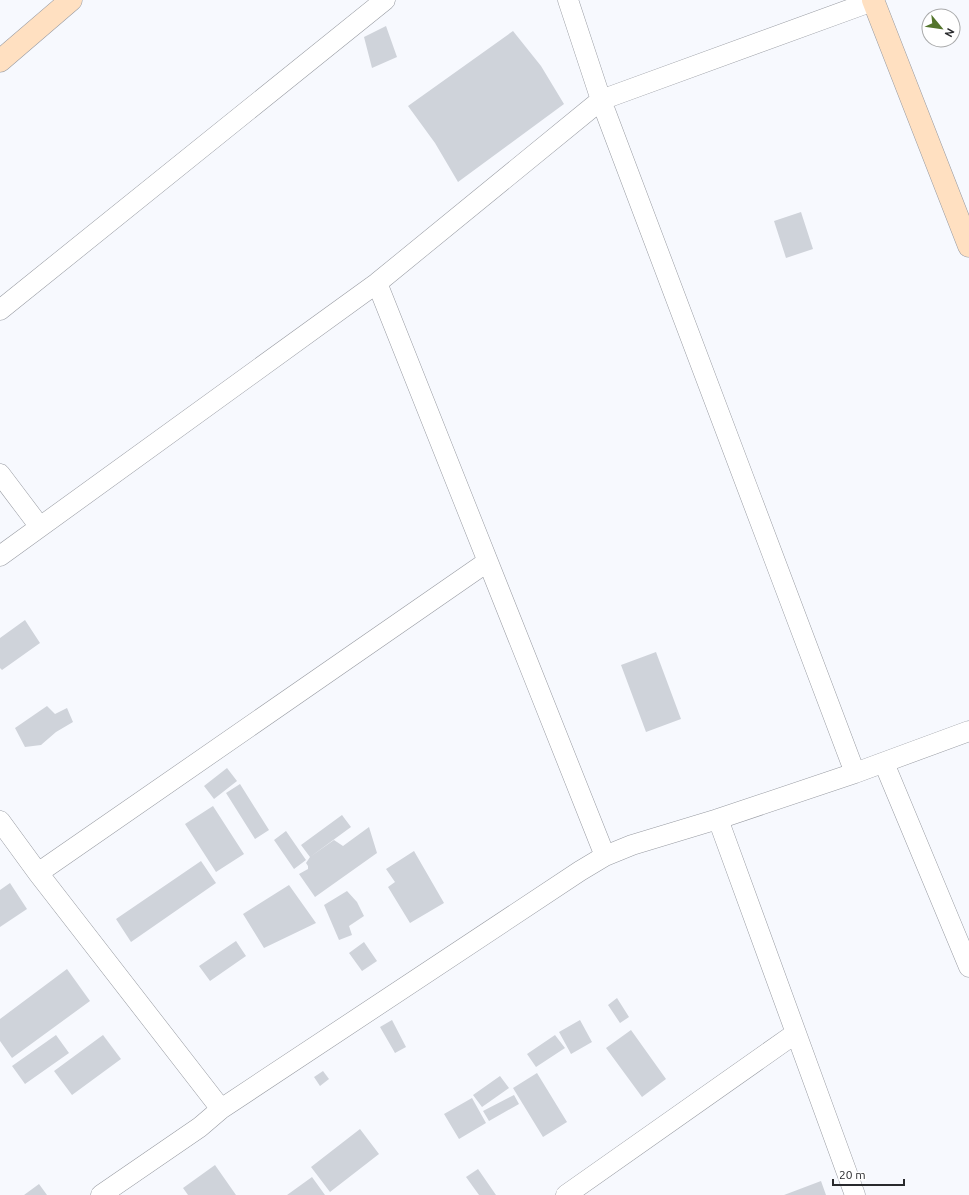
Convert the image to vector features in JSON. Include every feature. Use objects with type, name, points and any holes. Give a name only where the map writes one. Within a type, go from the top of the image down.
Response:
[{"type":"street","points":[[0,61],[71,0]]},
{"type":"street","points":[[0,310],[385,0]]},
{"type":"street","points":[[568,0],[601,100],[855,773]]},
{"type":"street","points":[[0,556],[377,283],[601,100],[873,0],[967,238]]},
{"type":"street","points":[[377,283],[605,856]]},
{"type":"street","points":[[0,474],[40,527]]},
{"type":"street","points":[[38,873],[488,562]]},
{"type":"street","points":[[101,1195],[200,1127],[221,1109],[605,856],[855,773],[969,731]]},
{"type":"street","points":[[884,763],[969,967]]},
{"type":"street","points":[[718,819],[855,1195]]},
{"type":"street","points":[[0,821],[38,873],[221,1109]]},
{"type":"street","points":[[570,1194],[796,1033]]},
{"type":"building","points":[[386,26],[397,57],[372,68],[364,37]]},
{"type":"building","points":[[513,31],[541,66],[564,104],[458,182],[435,143],[408,106]]},
{"type":"building","points":[[801,212],[813,249],[786,258],[774,221]]},
{"type":"building","points":[[25,620],[40,643],[2,670],[0,668],[0,638]]},
{"type":"building","points":[[656,652],[681,719],[646,732],[621,665]]},
{"type":"building","points":[[47,706],[55,714],[67,708],[73,722],[56,732],[41,745],[25,747],[15,728]]},
{"type":"building","points":[[227,768],[237,781],[214,799],[204,786]]},
{"type":"building","points":[[240,784],[269,830],[255,839],[226,793]]},
{"type":"building","points":[[213,806],[244,854],[216,872],[185,824]]},
{"type":"building","points":[[342,815],[351,827],[310,857],[301,845]]},
{"type":"building","points":[[369,827],[377,853],[315,897],[299,874],[308,869],[306,863],[310,857],[334,840],[343,846]]},
{"type":"building","points":[[286,831],[306,860],[294,869],[274,840]]},
{"type":"building","points":[[414,851],[444,903],[410,923],[388,887],[395,882],[386,869]]},
{"type":"building","points":[[201,861],[216,883],[131,942],[116,919]]},
{"type":"building","points":[[10,883],[27,909],[0,927],[0,890]]},
{"type":"building","points":[[289,885],[316,923],[264,948],[243,914]]},
{"type":"building","points":[[347,891],[357,902],[364,916],[349,926],[352,935],[339,940],[324,905]]},
{"type":"building","points":[[236,941],[246,956],[210,981],[199,966]]},
{"type":"building","points":[[364,942],[377,961],[362,971],[349,953]]},
{"type":"building","points":[[67,969],[90,1001],[12,1058],[0,1041],[0,1019]]},
{"type":"building","points":[[617,998],[629,1017],[620,1023],[608,1005]]},
{"type":"building","points":[[392,1020],[406,1047],[395,1053],[380,1027]]},
{"type":"building","points":[[580,1020],[592,1042],[571,1054],[559,1032]]},
{"type":"building","points":[[631,1030],[666,1079],[642,1097],[606,1048]]},
{"type":"building","points":[[56,1035],[69,1053],[25,1084],[12,1066]]},
{"type":"building","points":[[103,1035],[121,1059],[72,1095],[54,1071]]},
{"type":"building","points":[[555,1035],[565,1048],[536,1067],[527,1054]]},
{"type":"building","points":[[323,1071],[329,1079],[320,1086],[314,1077]]},
{"type":"building","points":[[537,1073],[567,1122],[543,1137],[513,1088]]},
{"type":"building","points":[[500,1076],[509,1088],[482,1107],[473,1095]]},
{"type":"building","points":[[514,1095],[519,1104],[489,1121],[483,1111]]},
{"type":"building","points":[[472,1098],[486,1123],[459,1139],[444,1114]]},
{"type":"building","points":[[360,1129],[379,1154],[330,1192],[311,1167]]},
{"type":"building","points":[[215,1165],[236,1195],[188,1195],[183,1188]]},
{"type":"building","points":[[478,1169],[496,1195],[479,1195],[466,1177]]},
{"type":"building","points":[[312,1177],[325,1195],[287,1195]]},
{"type":"building","points":[[821,1181],[826,1195],[784,1195]]},
{"type":"building","points":[[39,1184],[47,1195],[24,1195]]}]
